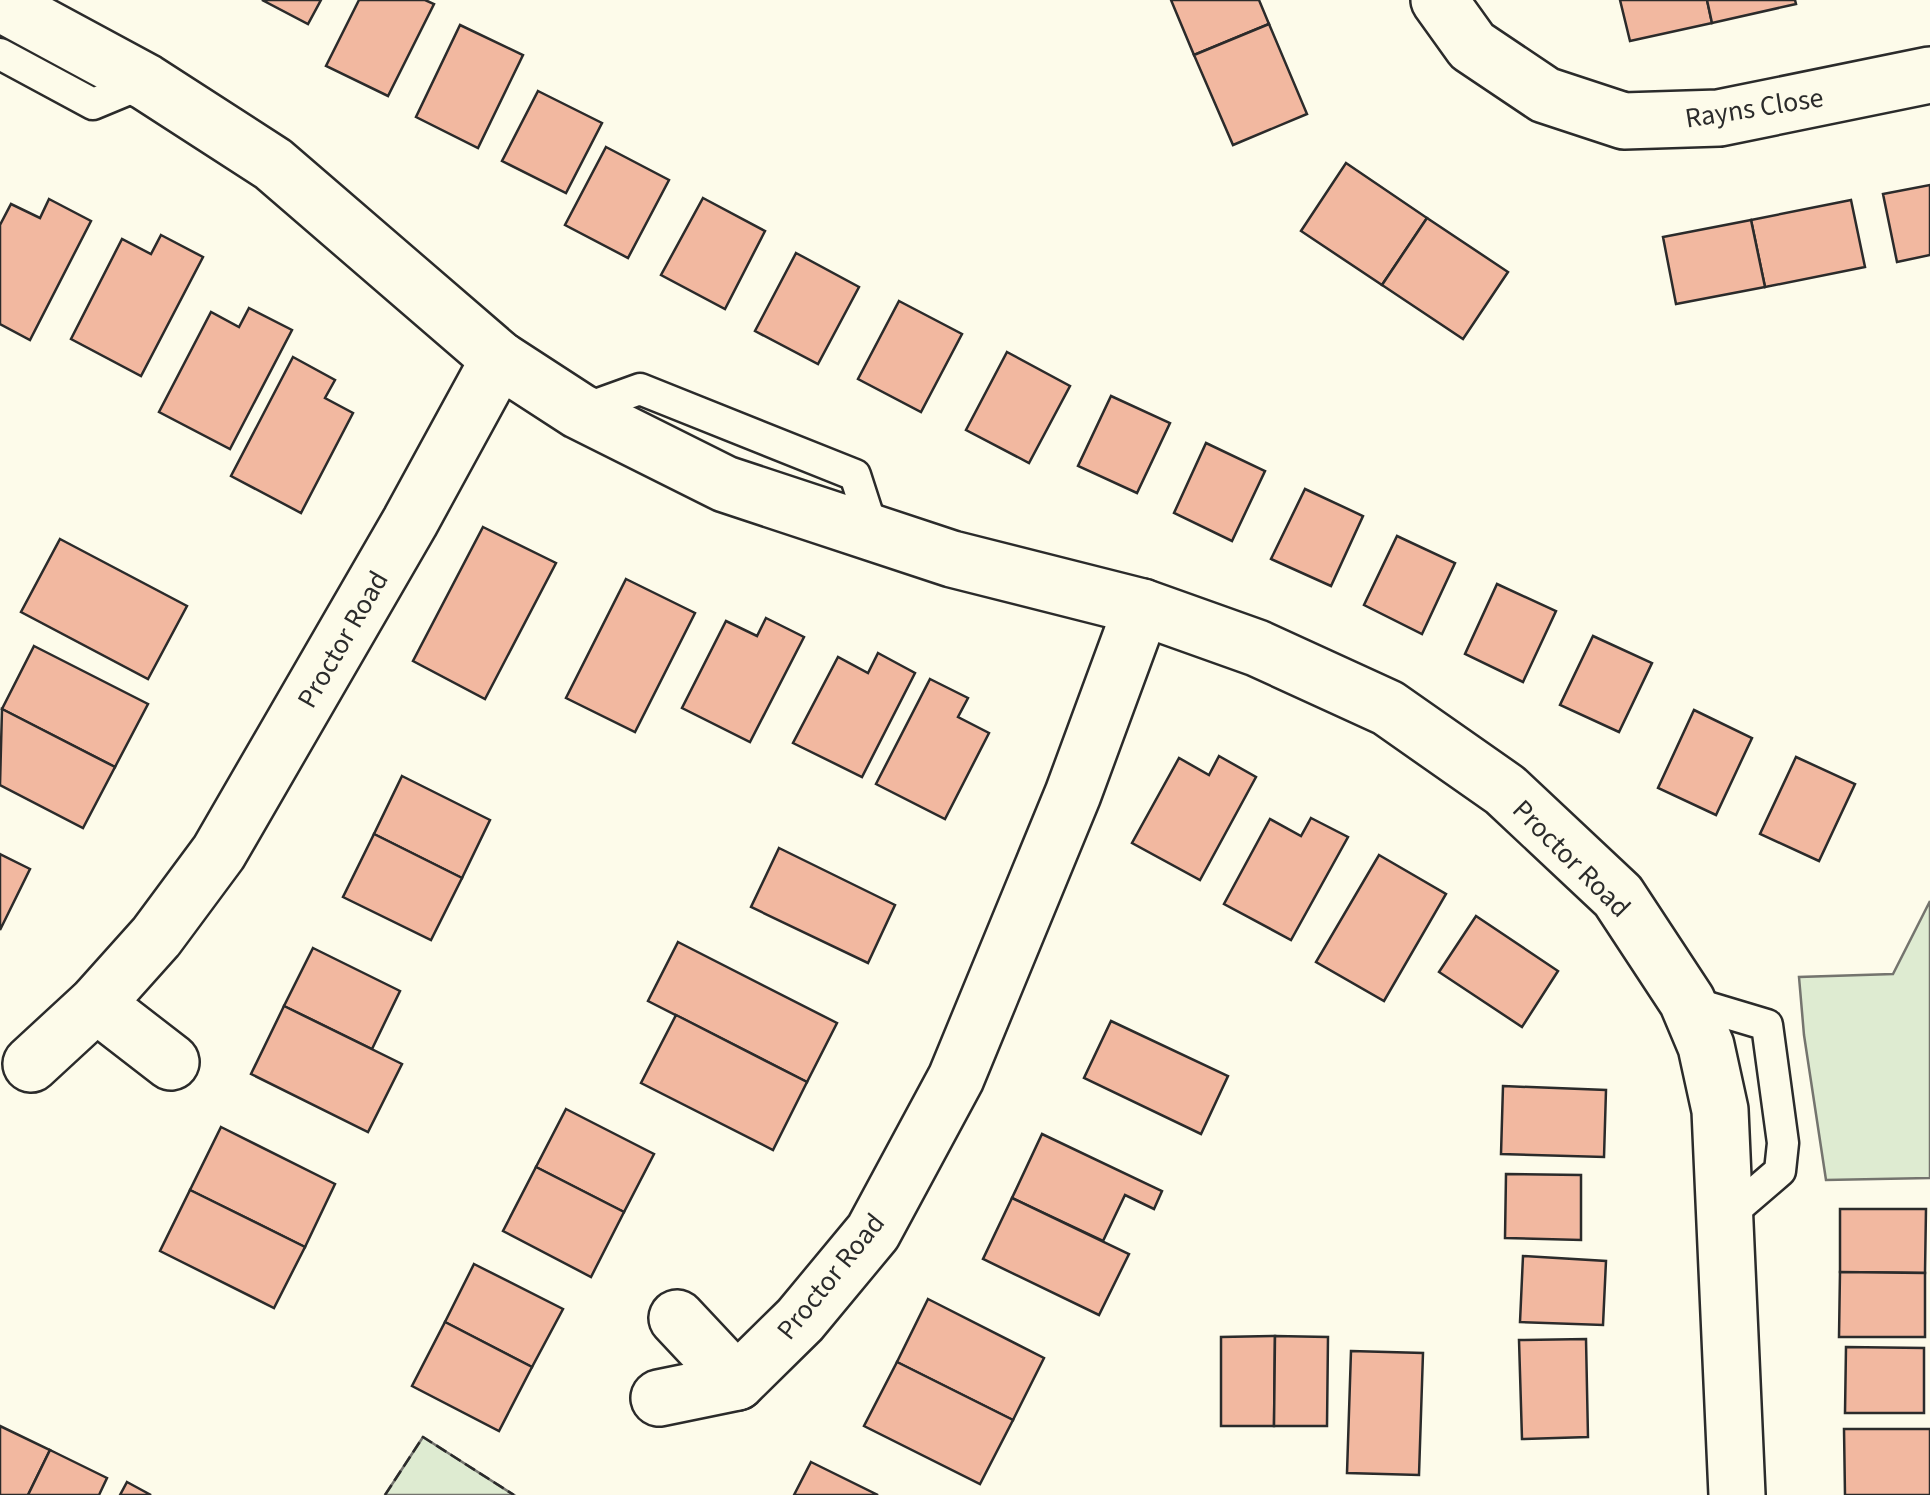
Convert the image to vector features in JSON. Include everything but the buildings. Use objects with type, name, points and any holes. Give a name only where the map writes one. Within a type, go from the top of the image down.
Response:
[{"type":"street","name":"Rayns Close","points":[[1439,0],[1472,46],[1545,95],[1624,121],[1719,118],[1930,75]]},
{"type":"street","name":"Proctor Road","points":[[0,3],[146,82],[273,164],[498,360],[579,411],[725,484],[952,559],[1142,607],[1256,648],[1388,708],[1504,790],[1618,896],[1687,1001],[1706,1046],[1720,1110],[1737,1495]]},
{"type":"street","name":"Proctor Road","points":[[31,1064],[96,1004],[156,936],[219,852],[410,522],[498,360]]},
{"type":"street","name":"Proctor Road","points":[[737,1382],[800,1320],[873,1232],[947,1095],[1073,794],[1142,607]]},
{"type":"street","points":[[96,1004],[172,1062]]},
{"type":"street","points":[[677,1318],[737,1382]]},
{"type":"street","points":[[658,1398],[737,1382]]},
{"type":"lane","points":[[0,54],[93,104],[146,82]]},
{"type":"green space","points":[[1930,901],[1930,1178],[1826,1180],[1799,977],[1893,974]]},
{"type":"green space","points":[[423,1437],[514,1495],[385,1495]]},
{"type":"fence","points":[[385,1495],[423,1437],[514,1495]]}]
